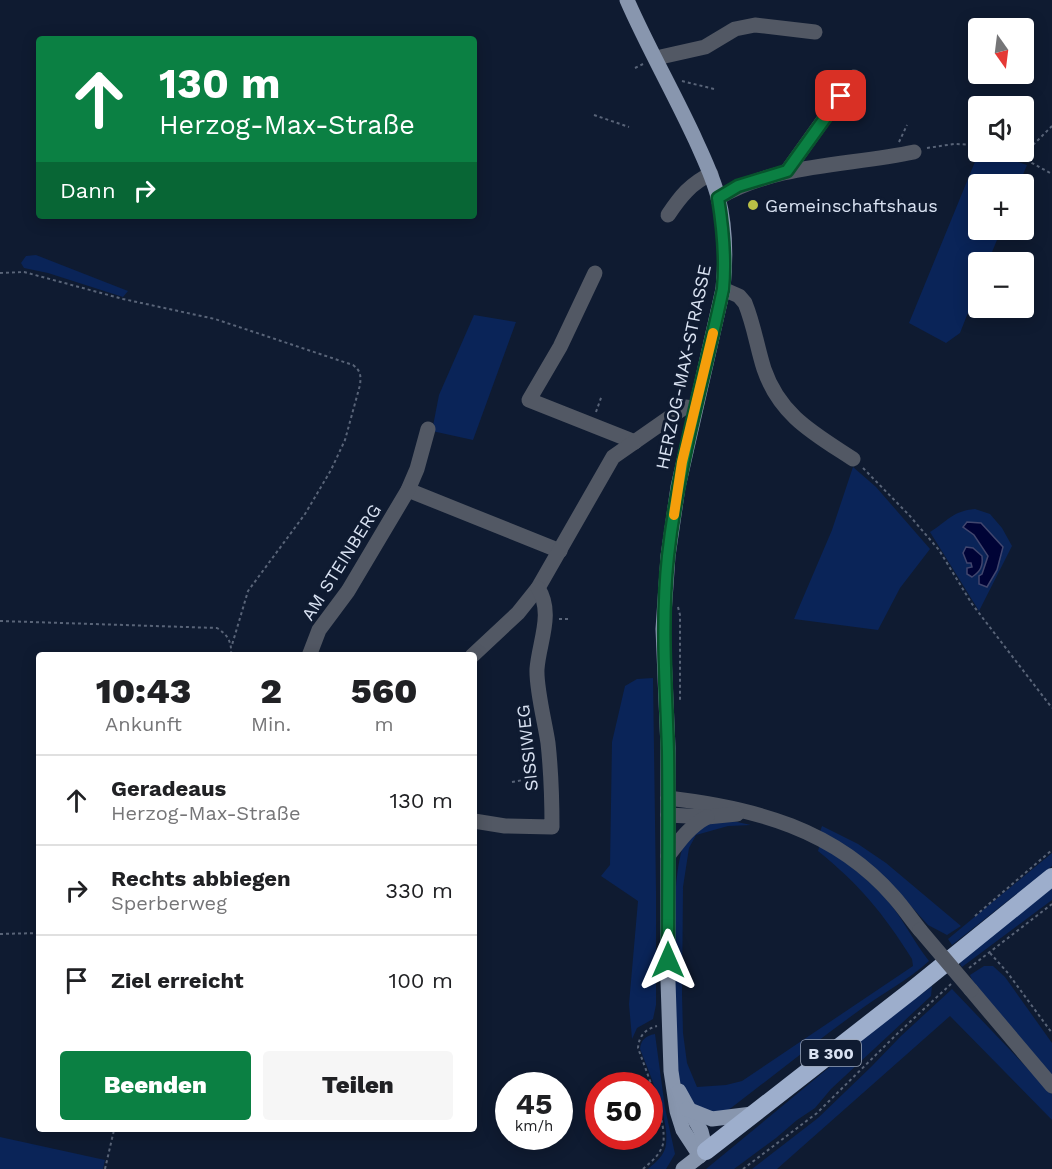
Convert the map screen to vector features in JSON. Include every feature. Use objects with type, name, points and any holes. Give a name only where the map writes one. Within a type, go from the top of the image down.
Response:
[{"type":"highway","name":"B 300","points":[[703,1153],[902,998],[1052,877]]},
{"type":"main road","name":"HERZOG-MAX-STRASSE","points":[[627,0],[711,174],[724,234],[723,289],[678,487],[665,590],[664,668],[668,748],[671,1071],[675,1103],[682,1130],[703,1153]]},
{"type":"main road","points":[[671,1071],[687,1109],[701,1131],[703,1153]]},
{"type":"main road","points":[[687,1109],[712,1119],[752,1114]]},
{"type":"main road","name":"B 300","points":[[683,1169],[703,1153]]},
{"type":"street","points":[[656,58],[705,47],[745,26],[755,25],[815,32]]},
{"type":"street","points":[[787,171],[854,77]]},
{"type":"street","points":[[718,198],[738,186],[787,171],[914,152]]},
{"type":"street","points":[[668,215],[685,191],[711,174]]},
{"type":"street","points":[[595,273],[560,347],[529,400],[634,442]]},
{"type":"street","points":[[723,289],[739,296],[745,303],[765,370],[795,420],[812,434],[853,459]]},
{"type":"street","points":[[476,652],[518,613],[538,588],[613,458],[676,413],[686,407],[695,408]]},
{"type":"street","name":"AM STEINBERG","points":[[311,652],[319,630],[348,591],[408,490],[417,469],[428,429]]},
{"type":"street","points":[[408,490],[560,551]]},
{"type":"street","name":"SISSIWEG","points":[[477,821],[505,826],[552,827],[551,776],[537,673],[547,610],[544,597],[538,588]]},
{"type":"street","points":[[668,798],[706,802],[755,813],[796,826],[845,854],[869,872],[894,897],[1052,1086]]},
{"type":"street","points":[[668,815],[707,817],[755,813]]},
{"type":"street","points":[[668,856],[685,833],[707,817]]},
{"type":"path","points":[[665,77],[714,89]]},
{"type":"path","points":[[594,115],[629,127]]},
{"type":"path","points":[[1034,144],[1052,126]]},
{"type":"path","points":[[914,152],[954,144],[968,145]]},
{"type":"path","points":[[1030,162],[1052,174]]},
{"type":"path","points":[[0,273],[24,272],[123,299],[215,319],[353,365],[358,369],[361,376],[360,385],[345,440],[331,471],[305,513],[248,591],[231,652]]},
{"type":"path","points":[[591,425],[602,395]]},
{"type":"path","points":[[853,459],[909,515],[939,550],[972,604],[1052,708]]},
{"type":"path","points":[[677,604],[680,615],[680,700]]},
{"type":"path","points":[[0,621],[217,628],[226,634],[232,645]]},
{"type":"path","points":[[512,782],[551,776]]},
{"type":"path","points":[[975,916],[1052,850]]},
{"type":"path","points":[[962,974],[1052,904]]},
{"type":"path","points":[[0,934],[36,933]]},
{"type":"path","points":[[990,953],[1007,972],[1052,1034]]},
{"type":"path","points":[[743,1169],[817,1113],[954,981]]},
{"type":"path","points":[[643,1169],[659,1154],[664,1142],[659,1114],[638,1048],[638,1040],[646,1030],[669,1025]]},
{"type":"path","points":[[105,1169],[114,1132]]},
{"type":"shaded area","points":[[975,162],[1018,162],[1027,165],[1023,174],[970,174]]},
{"type":"shaded area","points":[[968,179],[968,240],[997,240],[992,252],[968,252],[968,313],[960,333],[946,343],[909,323]]},
{"type":"shaded area","points":[[36,255],[128,291],[123,297],[48,273],[24,268],[21,263],[26,256]]},
{"type":"shaded area","points":[[474,315],[516,322],[473,440],[432,431],[439,395]]},
{"type":"shaded area","points":[[853,467],[876,487],[930,549],[900,588],[878,630],[794,619],[832,530]]},
{"type":"shaded area","points":[[975,509],[990,514],[1002,528],[1012,546],[979,611],[930,532],[955,514]]},
{"type":"shaded area","points":[[967,522],[981,523],[1003,547],[997,570],[987,587],[979,584],[979,576],[982,574],[988,556],[974,535],[963,527]]},
{"type":"shaded area","points":[[966,547],[973,548],[982,556],[981,568],[972,577],[967,574],[967,568],[972,567],[971,563],[967,563],[963,553]]},
{"type":"shaded area","points":[[653,678],[656,1005],[653,1019],[637,1028],[632,1039],[629,1004],[638,901],[601,876],[610,865],[612,742],[625,686],[637,679]]},
{"type":"shaded area","points":[[728,820],[751,825],[728,826],[696,835],[689,848],[683,887],[683,1033],[687,1063],[697,1087],[726,1085],[742,1081],[913,966],[912,959],[881,914],[859,888],[818,851],[820,844],[882,894],[929,961],[866,1005],[731,1108],[721,1114],[701,1113],[682,1088],[675,1059],[673,1024],[676,885],[678,866],[687,838],[700,827]]},
{"type":"shaded area","points":[[822,826],[858,844],[886,863],[961,926],[947,935],[928,925],[900,894],[820,832]]},
{"type":"shaded area","points":[[1052,853],[1052,866],[952,945],[948,939]]},
{"type":"shaded area","points":[[1052,888],[1052,900],[962,967],[960,964],[962,958]]},
{"type":"shaded area","points":[[984,966],[993,966],[1005,977],[1052,1043],[1052,1079],[972,980],[970,975]]},
{"type":"shaded area","points":[[932,986],[931,996],[831,1089],[815,1108],[734,1169],[706,1169],[883,1023]]},
{"type":"shaded area","points":[[952,989],[1052,1094],[1052,1120],[950,1016],[777,1169],[752,1169],[818,1118]]},
{"type":"shaded area","points":[[655,1034],[660,1072],[649,1072],[640,1049],[641,1043]]},
{"type":"shaded area","points":[[663,1093],[675,1154],[666,1169],[648,1169],[662,1155],[665,1148]]},
{"type":"shaded area","points":[[0,1137],[105,1160],[103,1169],[0,1169]]},
{"type":"slow traffic","points":[[674,515],[682,462],[713,333]]},
{"type":"place","name":"Gemeinschaftshaus","points":[[753,205]]},
{"type":"route","points":[[668,960],[668,748],[663,629],[665,590],[682,462],[723,289],[724,234],[718,198],[738,186],[787,171],[841,96]]}]
